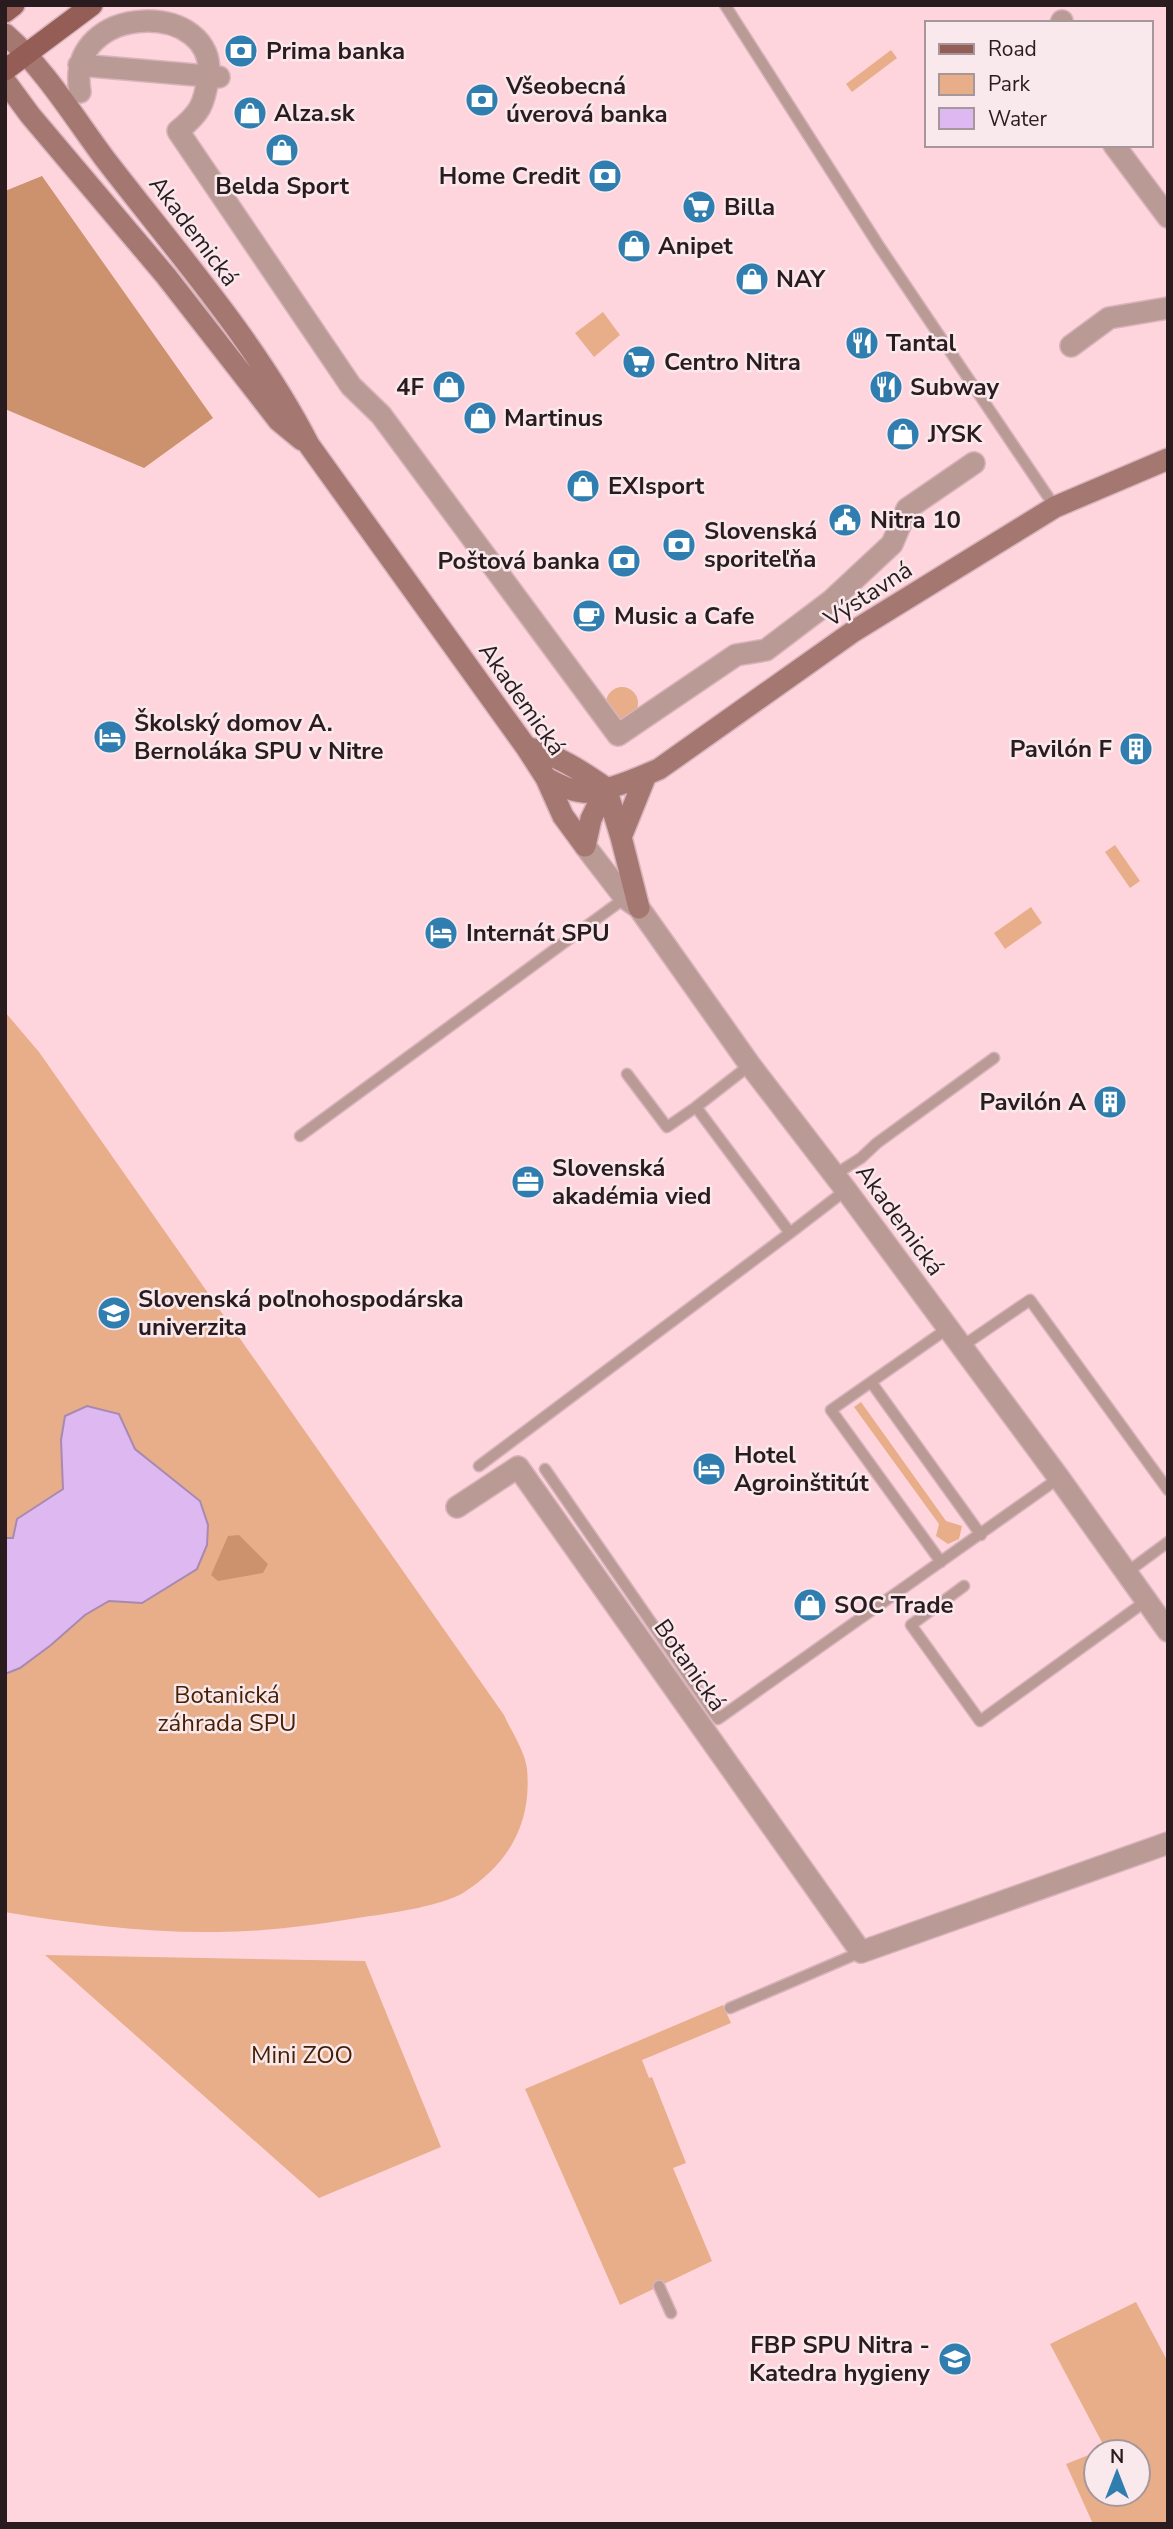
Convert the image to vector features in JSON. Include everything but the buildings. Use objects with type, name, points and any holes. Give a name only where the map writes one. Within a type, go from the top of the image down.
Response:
[{"type":"main road","points":[[5,12],[15,5]]},
{"type":"main road","points":[[5,70],[92,5]]},
{"type":"street","points":[[80,92],[79,65],[87,40],[100,24],[122,10],[146,6],[179,16],[197,33],[214,78],[205,101],[194,118],[178,131],[351,386],[381,415],[618,735],[736,655],[766,650],[832,600],[892,544],[907,509],[974,463]]},
{"type":"street","name":"Akademická","points":[[5,34],[27,54],[187,262],[287,403],[309,446],[526,747],[546,778],[563,816],[632,903],[1059,1478],[1168,1631]]},
{"type":"street","points":[[79,65],[214,78]]},
{"type":"street","name":"Akademická","points":[[5,81],[30,115],[166,276],[279,421],[309,446]]},
{"type":"street","points":[[1116,147],[1168,217]]},
{"type":"street","points":[[1071,346],[1109,318],[1168,308]]},
{"type":"street","name":"Výstavná","points":[[546,778],[558,785],[585,793],[646,775],[670,762],[854,631],[1055,507],[1168,458]]},
{"type":"street","points":[[526,747],[548,752],[570,763],[606,788],[621,837],[632,903]]},
{"type":"street","points":[[621,837],[646,775]]},
{"type":"street","points":[[585,846],[591,818],[606,788]]},
{"type":"street","name":"Botanická","points":[[457,1507],[518,1467],[860,1952]]},
{"type":"street","points":[[860,1952],[1168,1843]]},
{"type":"lane","points":[[725,5],[879,246],[1055,507]]},
{"type":"lane","points":[[300,1136],[632,903]]},
{"type":"lane","points":[[479,1466],[790,1233],[877,1143],[994,1058]]},
{"type":"lane","points":[[627,1074],[667,1127],[750,1065]]},
{"type":"lane","points":[[695,1107],[790,1233]]},
{"type":"lane","points":[[961,1347],[1030,1300],[1168,1490]]},
{"type":"lane","points":[[941,1562],[831,1410],[947,1329]]},
{"type":"lane","points":[[871,1382],[981,1535]]},
{"type":"lane","points":[[545,1469],[718,1719],[1059,1478]]},
{"type":"lane","points":[[1126,1573],[1168,1542]]},
{"type":"lane","points":[[964,1586],[911,1625],[981,1721],[1146,1601]]},
{"type":"lane","points":[[730,2008],[860,1952]]},
{"type":"lane","points":[[659,2286],[671,2313]]},
{"type":"green space","points":[[891,50],[897,58],[852,92],[846,84]]},
{"type":"green space","points":[[603,312],[620,335],[594,357],[575,333]]},
{"type":"green space","points":[[622,687],[633,692],[638,703],[633,714],[622,719],[611,714],[606,703],[611,692]]},
{"type":"green space","points":[[1115,845],[1140,881],[1130,888],[1105,852]]},
{"type":"green space","points":[[1031,907],[1042,923],[1005,949],[994,933]]},
{"type":"green space","name":"Botanická záhrada SPU","points":[[5,1012],[39,1052],[504,1715],[526,1762],[526,1807],[514,1840],[505,1855],[479,1882],[463,1893],[431,1905],[392,1913],[236,1932],[137,1929],[5,1912]]},
{"type":"green space","points":[[861,1402],[946,1521],[962,1526],[959,1539],[948,1544],[936,1536],[939,1524],[854,1407]]},
{"type":"green space","name":"Mini ZOO","points":[[45,1955],[365,1961],[441,2147],[319,2198]]},
{"type":"green space","points":[[723,2005],[731,2023],[642,2060],[649,2078],[652,2077],[686,2163],[673,2168],[712,2261],[620,2305],[525,2089]]},
{"type":"green space","points":[[1136,2302],[1168,2362],[1168,2524],[1093,2524],[1086,2508],[1152,2508],[1152,2438],[1100,2438],[1050,2344]]},
{"type":"green space","points":[[1082,2457],[1082,2500],[1066,2464]]},
{"type":"shaded area","points":[[42,176],[213,418],[144,468],[5,409],[5,191]]},
{"type":"shaded area","points":[[239,1535],[268,1564],[263,1573],[218,1581],[211,1575],[228,1536]]},
{"type":"water","points":[[87,1406],[119,1414],[135,1449],[200,1501],[208,1525],[207,1545],[197,1569],[142,1603],[109,1601],[85,1615],[20,1668],[5,1674],[5,1538],[13,1538],[17,1519],[63,1489],[61,1440],[65,1416]]},
{"type":"place","name":"Prima banka","points":[[241,51]]},
{"type":"place","name":"Všeobecná úverová banka","points":[[482,100]]},
{"type":"place","name":"Alza.sk","points":[[250,113]]},
{"type":"place","name":"Belda Sport","points":[[282,150]]},
{"type":"place","name":"Home Credit","points":[[605,176]]},
{"type":"place","name":"Billa","points":[[699,207]]},
{"type":"place","name":"Anipet","points":[[634,246]]},
{"type":"place","name":"NAY","points":[[752,279]]},
{"type":"place","name":"Tantal","points":[[862,343]]},
{"type":"place","name":"Centro Nitra","points":[[639,362]]},
{"type":"place","name":"4F","points":[[449,387]]},
{"type":"place","name":"Subway","points":[[886,387]]},
{"type":"place","name":"Martinus","points":[[480,418]]},
{"type":"place","name":"JYSK","points":[[903,434]]},
{"type":"place","name":"EXIsport","points":[[583,486]]},
{"type":"place","name":"Nitra 10","points":[[845,520]]},
{"type":"place","name":"Slovenská sporiteľňa","points":[[679,545]]},
{"type":"place","name":"Poštová banka","points":[[624,561]]},
{"type":"place","name":"Music a Cafe","points":[[589,616]]},
{"type":"place","name":"Školský domov A. Bernoláka SPU v Nitre","points":[[110,737]]},
{"type":"place","name":"Pavilón F","points":[[1136,749]]},
{"type":"place","name":"Internát SPU","points":[[441,933]]},
{"type":"place","name":"Pavilón A","points":[[1110,1102]]},
{"type":"place","name":"Slovenská akadémia vied","points":[[528,1182]]},
{"type":"place","name":"Slovenská poľnohospodárska univerzita","points":[[114,1313]]},
{"type":"place","name":"Hotel Agroinštitút","points":[[709,1469]]},
{"type":"place","name":"SOC Trade","points":[[810,1605]]},
{"type":"place","name":"FBP SPU Nitra - Katedra hygieny","points":[[955,2359]]}]
